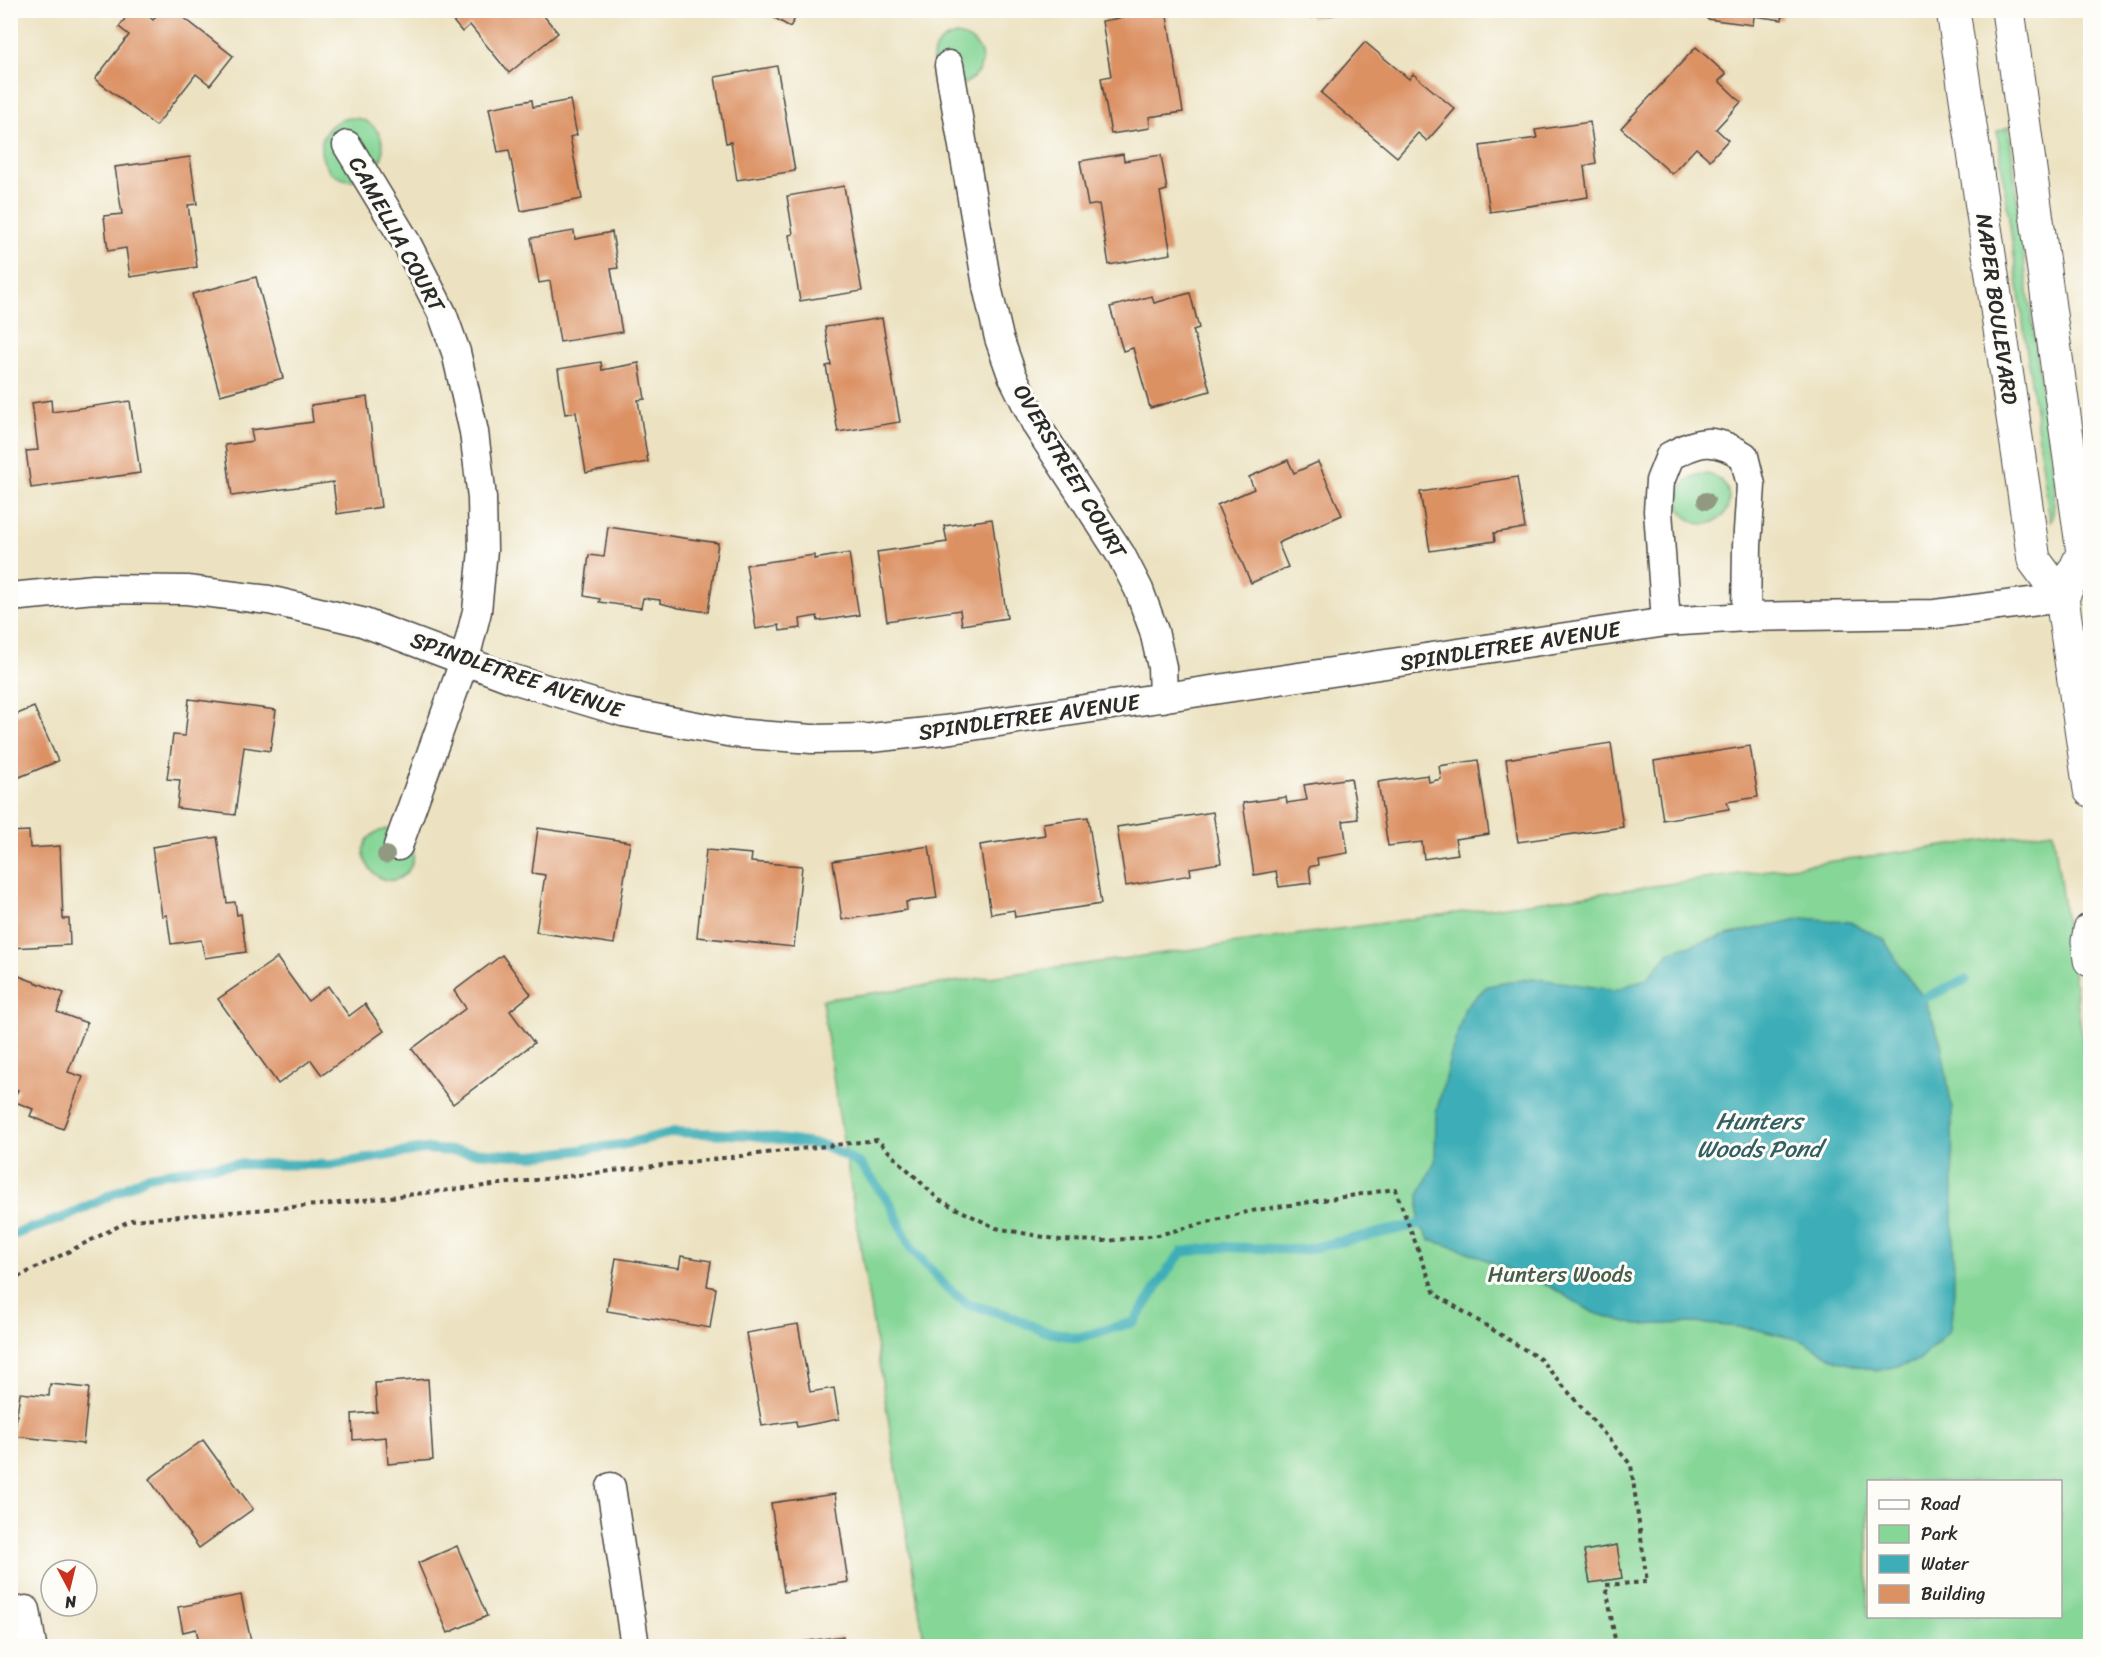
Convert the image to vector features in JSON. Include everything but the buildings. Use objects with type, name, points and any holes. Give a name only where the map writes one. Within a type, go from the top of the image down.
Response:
[{"type":"main road","name":"NAPER BOULEVARD","points":[[1953,10],[2034,560],[2062,598],[2091,790]]},
{"type":"main road","points":[[2008,10],[2083,553],[2062,598]]},
{"type":"main road","points":[[2091,930],[2088,941],[2091,960]]},
{"type":"street","name":"OVERSTREET COURT","points":[[949,65],[988,291],[999,338],[1012,375],[1037,426],[1121,555],[1138,590],[1154,631],[1162,667],[1163,698]]},
{"type":"street","name":"CAMELLIA COURT","points":[[346,145],[406,242],[442,313],[456,352],[474,432],[482,508],[483,550],[477,611],[465,659],[398,846]]},
{"type":"street","points":[[1666,622],[1659,511],[1660,481],[1670,456],[1694,444],[1724,444],[1744,456],[1751,485],[1746,617]]},
{"type":"street","name":"SPINDLETREE AVENUE","points":[[10,597],[94,588],[187,590],[269,600],[362,622],[513,679],[623,712],[733,733],[812,739],[871,738],[945,730],[1666,622],[1746,617],[1935,614],[2062,598]]},
{"type":"street","points":[[611,1487],[635,1647]]},
{"type":"street","points":[[26,1610],[32,1647]]},
{"type":"path","points":[[10,1281],[131,1220],[330,1204],[878,1140],[939,1200],[996,1228],[1060,1240],[1108,1241],[1158,1235],[1251,1211],[1395,1189],[1435,1294],[1540,1359],[1631,1465],[1647,1582],[1606,1585],[1616,1647]]},
{"type":"green space","points":[[956,35],[974,42],[981,56],[978,71],[964,84],[937,74],[934,67],[934,54],[938,44]]},
{"type":"green space","points":[[346,118],[358,118],[374,127],[381,137],[383,149],[381,161],[374,171],[358,180],[346,180],[335,175],[326,166],[321,155],[321,143],[326,132],[335,123]]},
{"type":"green space","points":[[2009,127],[2027,283],[2055,485],[2053,518],[2050,521],[1997,131]]},
{"type":"green space","points":[[1704,474],[1722,481],[1729,499],[1722,517],[1704,524],[1686,517],[1679,499],[1686,481]]},
{"type":"green space","points":[[389,829],[412,844],[414,855],[408,871],[397,879],[385,880],[375,874],[364,854],[366,843],[373,834]]},
{"type":"green space","name":"Hunters Woods","points":[[2053,831],[2090,1091],[2090,1646],[925,1646],[822,1000]]},
{"type":"water","name":"Hunters Woods Pond","points":[[1803,918],[1850,922],[1884,939],[1903,971],[1924,998],[1941,1043],[1952,1110],[1954,1291],[1950,1330],[1919,1361],[1876,1371],[1838,1361],[1803,1341],[1750,1328],[1693,1323],[1637,1325],[1594,1313],[1551,1287],[1463,1250],[1430,1240],[1419,1224],[1419,1195],[1435,1161],[1436,1114],[1465,1008],[1487,986],[1533,978],[1615,990],[1648,978],[1670,951],[1731,934]]},
{"type":"waterway","points":[[1924,998],[1965,980]]},
{"type":"waterway","points":[[10,1238],[15,1234],[68,1216],[149,1176],[202,1167],[243,1164],[332,1165],[423,1149],[532,1156],[621,1145],[674,1132],[752,1135],[826,1146],[860,1164],[890,1203],[911,1248],[944,1285],[969,1305],[1005,1314],[1041,1330],[1077,1338],[1134,1322],[1182,1252],[1223,1247],[1303,1250],[1419,1224]]}]
